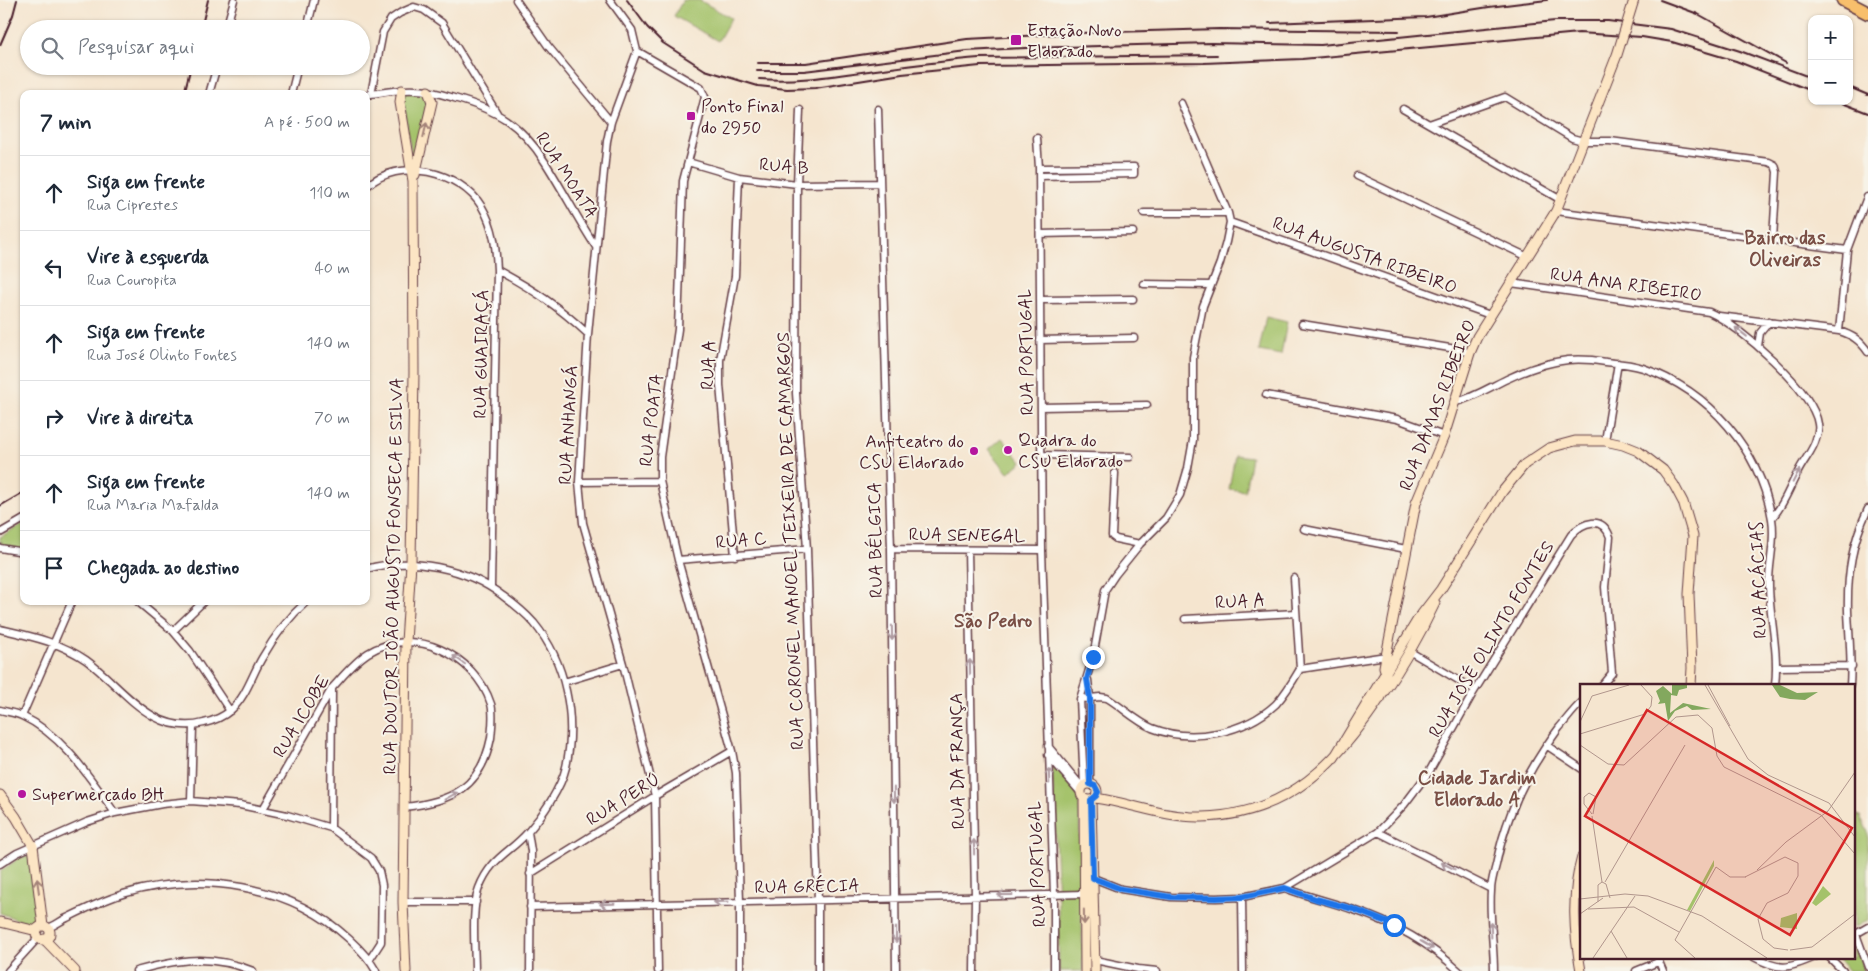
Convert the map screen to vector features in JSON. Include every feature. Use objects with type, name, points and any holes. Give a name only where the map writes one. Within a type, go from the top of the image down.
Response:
[{"type":"highway","points":[[1843,0],[1868,13]]},
{"type":"street","points":[[228,20],[234,0]]},
{"type":"street","points":[[309,20],[314,0]]},
{"type":"street","points":[[516,0],[548,46],[611,122]]},
{"type":"street","points":[[610,0],[632,30],[636,51]]},
{"type":"street","name":"RUA DAMAS RIBEIRO","points":[[1386,672],[1384,666],[1416,503],[1444,436],[1470,354],[1477,337],[1490,315],[1556,211],[1617,55],[1634,0]]},
{"type":"street","points":[[369,90],[383,32],[391,19],[414,7],[424,10],[442,23],[497,113]]},
{"type":"street","name":"RUA ANHANGÁ","points":[[636,51],[611,122],[607,141],[588,334],[579,482],[583,523],[623,664],[655,796],[658,971]]},
{"type":"street","name":"RUA POATA","points":[[636,51],[701,88],[705,97],[683,182],[678,329],[660,456],[660,482],[678,560],[732,751],[736,773],[740,971]]},
{"type":"street","points":[[210,90],[214,75]]},
{"type":"street","points":[[292,90],[296,75]]},
{"type":"street","name":"RUA MOATA","points":[[370,95],[402,90],[428,91],[470,102],[497,113],[524,134],[545,161],[596,248]]},
{"type":"street","name":"RUA DOUTOR JOÃO AUGUSTO FONSECA E SILVA","points":[[402,90],[400,102],[414,170]]},
{"type":"street","name":"RUA DOUTOR JOÃO AUGUSTO FONSECA E SILVA","points":[[406,971],[403,902],[406,642],[411,563],[414,372],[413,181],[414,170],[432,102],[428,91]]},
{"type":"street","points":[[1429,124],[1505,97],[1572,138],[1583,141],[1610,141],[1769,162],[1775,165],[1778,172],[1773,239]]},
{"type":"street","points":[[1095,971],[1093,878],[1080,699],[1087,679],[1105,590],[1140,544],[1166,518],[1180,495],[1188,468],[1193,440],[1193,357],[1204,306],[1220,263],[1230,222],[1228,213],[1181,103]]},
{"type":"street","name":"RUA BÉLGICA","points":[[878,109],[890,549],[896,971]]},
{"type":"street","points":[[1402,109],[1561,200]]},
{"type":"street","name":"RUA CORONEL MANOEL TEIXEIRA DE CAMARGOS","points":[[800,110],[797,184],[796,393],[807,549],[818,901],[818,971]]},
{"type":"street","name":"RUA PORTUGAL","points":[[1037,138],[1040,234],[1042,550],[1054,895],[1054,971]]},
{"type":"street","name":"RUA B","points":[[688,162],[739,177],[797,184],[880,183]]},
{"type":"street","points":[[1039,168],[1134,167],[1134,174],[1039,176]]},
{"type":"street","points":[[370,185],[386,176],[414,170]]},
{"type":"street","name":"RUA GUAIRAÇÁ","points":[[414,170],[434,173],[448,178],[466,189],[482,207],[494,234],[497,270],[490,586]]},
{"type":"street","points":[[1358,176],[1528,257]]},
{"type":"street","name":"RUA A","points":[[735,556],[720,385],[720,360],[735,276],[739,177]]},
{"type":"street","points":[[1839,331],[1847,250],[1867,197]]},
{"type":"street","points":[[1556,211],[1847,250]]},
{"type":"street","points":[[1144,213],[1228,213]]},
{"type":"street","name":"RUA AUGUSTA RIBEIRO","points":[[1230,222],[1490,315]]},
{"type":"street","points":[[1040,234],[1134,232]]},
{"type":"street","points":[[497,270],[529,287],[561,309],[588,334]]},
{"type":"street","name":"RUA ANA RIBEIRO","points":[[1512,283],[1709,312],[1718,316],[1758,346],[1796,385],[1815,414],[1818,422],[1816,441],[1798,471],[1783,505],[1772,518]]},
{"type":"street","points":[[1144,284],[1211,285]]},
{"type":"street","points":[[1040,300],[1133,299]]},
{"type":"street","points":[[1718,316],[1839,331],[1853,336],[1868,352]]},
{"type":"street","points":[[1758,346],[1760,333],[1769,322]]},
{"type":"street","points":[[1302,324],[1456,349],[1470,354]]},
{"type":"street","points":[[1040,340],[1134,338]]},
{"type":"street","name":"RUA ACÁCIAS","points":[[1456,402],[1468,399],[1528,370],[1553,362],[1569,360],[1618,363],[1642,368],[1686,389],[1705,403],[1726,423],[1745,449],[1757,471],[1772,518],[1773,552],[1769,587],[1777,667],[1775,684]]},
{"type":"street","points":[[1605,441],[1618,363]]},
{"type":"street","points":[[1266,395],[1397,419],[1444,436]]},
{"type":"street","points":[[1041,407],[1147,405]]},
{"type":"street","points":[[1334,758],[1418,619],[1441,589],[1502,492],[1525,464],[1549,448],[1575,441],[1605,441],[1638,451],[1663,470],[1683,502],[1693,536],[1689,594],[1691,684]]},
{"type":"street","points":[[1042,455],[1130,457]]},
{"type":"street","points":[[1115,473],[1112,536],[1116,539],[1140,544]]},
{"type":"street","points":[[579,482],[660,482]]},
{"type":"street","points":[[1850,684],[1852,666],[1848,611],[1850,565],[1857,531],[1868,509]]},
{"type":"street","points":[[0,533],[20,521]]},
{"type":"street","name":"RUA JOSÉ OLINTO FONTES","points":[[1285,888],[1378,832],[1404,804],[1429,772],[1475,690],[1570,534],[1579,526],[1591,522],[1602,525],[1608,530],[1610,537],[1605,587],[1612,673],[1603,684]]},
{"type":"street","points":[[1304,529],[1406,549]]},
{"type":"street","points":[[0,548],[20,551]]},
{"type":"street","name":"RUA C","points":[[678,560],[807,549]]},
{"type":"street","name":"RUA SENEGAL","points":[[890,549],[1042,550]]},
{"type":"street","name":"RUA DA FRANÇA","points":[[968,550],[975,896],[974,971]]},
{"type":"street","points":[[370,568],[393,563],[411,563],[461,574],[490,586],[533,622],[549,646],[564,682],[569,714],[570,741],[566,768],[556,793],[528,832],[493,863],[478,890],[476,902],[475,971]]},
{"type":"street","points":[[1080,699],[1100,696],[1107,698],[1152,728],[1173,733],[1197,735],[1216,733],[1240,726],[1259,716],[1276,704],[1300,669],[1294,578]]},
{"type":"street","points":[[1048,755],[1088,791],[1156,812],[1204,817],[1228,815],[1258,807],[1291,792],[1316,775],[1363,725],[1423,627],[1441,589]]},
{"type":"street","points":[[22,716],[70,605]]},
{"type":"street","points":[[142,605],[173,631],[190,651],[230,711]]},
{"type":"street","points":[[173,631],[200,605]]},
{"type":"street","points":[[0,629],[54,643],[86,660],[138,706],[158,719],[173,724],[193,726],[210,722],[230,711],[242,699],[262,657],[278,633],[303,605]]},
{"type":"street","name":"RUA A","points":[[1185,619],[1296,613]]},
{"type":"street","points":[[1418,619],[1407,647],[1409,651],[1475,690]]},
{"type":"street","name":"RUA ICOBE","points":[[263,809],[332,688],[368,653],[389,644],[406,642],[432,645],[440,648],[467,666],[481,684],[491,704],[493,726],[486,758],[467,785],[439,802],[404,807]]},
{"type":"street","points":[[1300,669],[1386,656]]},
{"type":"street","points":[[564,682],[623,664]]},
{"type":"street","points":[[1777,667],[1852,666]]},
{"type":"street","points":[[1380,699],[1388,680],[1386,672]]},
{"type":"street","points":[[1085,971],[1083,894],[1090,698],[1087,679]]},
{"type":"street","points":[[331,828],[332,688]]},
{"type":"street","points":[[1494,971],[1491,931],[1491,890],[1501,838],[1518,793],[1546,745],[1580,704]]},
{"type":"street","points":[[0,710],[22,716],[44,730],[67,750],[115,813]]},
{"type":"street","points":[[191,801],[193,726]]},
{"type":"street","points":[[1546,745],[1580,768]]},
{"type":"street","points":[[1048,746],[1088,791]]},
{"type":"street","name":"RUA PERÚ","points":[[530,874],[655,796],[732,751]]},
{"type":"street","points":[[0,795],[33,846],[45,932],[55,949],[75,971]]},
{"type":"street","points":[[0,864],[60,832],[115,813],[162,804],[191,801],[263,809],[331,828],[371,858],[379,871],[382,885],[381,942],[370,959]]},
{"type":"street","points":[[528,832],[531,851],[530,971]]},
{"type":"street","points":[[1378,832],[1491,890]]},
{"type":"street","points":[[520,839],[531,851]]},
{"type":"street","points":[[1580,864],[1574,911],[1576,942],[1581,971]]},
{"type":"street","points":[[1093,878],[1121,889],[1171,897],[1242,897],[1285,888],[1353,909],[1394,925],[1435,951],[1460,971]]},
{"type":"street","points":[[8,971],[45,932],[92,906],[122,894],[150,887],[180,883],[233,885],[266,893],[292,903],[336,927],[370,959],[376,971]]},
{"type":"street","name":"RUA GRÉCIA","points":[[530,907],[1083,894]]},
{"type":"street","points":[[1242,897],[1243,971]]},
{"type":"street","points":[[403,902],[476,902]]},
{"type":"street","points":[[0,922],[45,932]]},
{"type":"street","points":[[1856,934],[1868,927]]},
{"type":"street","points":[[1856,937],[1868,967]]},
{"type":"street","points":[[1756,958],[1768,966],[1779,968],[1794,967],[1813,958]]},
{"type":"street","points":[[1830,958],[1842,971]]},
{"type":"street","points":[[136,971],[197,959],[219,960],[253,971]]},
{"type":"street","points":[[1095,960],[1157,971]]},
{"type":"street","points":[[1636,971],[1658,960],[1663,971]]},
{"type":"green space","points":[[683,0],[699,0],[731,18],[718,41],[674,16]]},
{"type":"green space","points":[[402,91],[426,92],[429,102],[413,166]]},
{"type":"green space","points":[[1266,317],[1287,322],[1281,355],[1259,351]]},
{"type":"green space","points":[[1002,438],[1022,462],[1008,473],[989,449]]},
{"type":"green space","points":[[1235,455],[1251,457],[1245,491],[1229,489]]},
{"type":"green space","points":[[20,525],[20,549],[0,546],[0,537]]},
{"type":"green space","points":[[1052,764],[1075,789],[1079,800],[1083,971],[1059,971]]},
{"type":"green space","points":[[1856,814],[1860,816],[1868,832],[1868,920],[1856,927]]},
{"type":"green space","points":[[32,854],[40,925],[37,927],[0,913],[0,872],[19,858]]},
{"type":"green space","points":[[1856,947],[1863,971],[1848,971],[1838,958],[1856,958]]},
{"type":"railway","points":[[0,45],[13,15],[17,0]]},
{"type":"railway","points":[[203,20],[208,0]]},
{"type":"railway","points":[[627,0],[647,27],[663,43],[705,70],[758,86],[787,89],[815,88],[902,74],[980,66],[1204,63],[1302,59],[1579,33],[1642,37],[1672,42],[1736,61],[1808,89]]},
{"type":"railway","points":[[1269,23],[1426,17],[1547,0]]},
{"type":"railway","points":[[1660,0],[1698,14],[1786,63]]},
{"type":"railway","points":[[757,71],[804,71],[967,51],[1211,43],[1321,45],[1555,21],[1608,21],[1671,29],[1740,51],[1808,76]]},
{"type":"railway","points":[[758,63],[806,63],[967,39],[1078,33],[1219,29],[1399,31]]},
{"type":"railway","points":[[759,79],[787,80],[814,78],[979,58],[1217,55]]},
{"type":"railway","points":[[185,90],[189,75]]},
{"type":"railway","points":[[1853,89],[1868,95]]},
{"type":"railway","points":[[1847,105],[1868,113]]},
{"type":"railway","points":[[0,506],[20,494]]},
{"type":"place","name":"Estação Novo Eldorado","points":[[1016,40]]},
{"type":"place","name":"Ponto Final do 2950","points":[[691,116]]},
{"type":"place","name":"Quadra do CSU Eldorado","points":[[1008,450]]},
{"type":"place","name":"Anfiteatro do CSU Eldorado","points":[[974,451]]},
{"type":"place","name":"Supermercado BH","points":[[22,794]]},
{"type":"district","name":"Bairro das Oliveiras","points":[[1785,248]]},
{"type":"district","name":"São Pedro","points":[[993,620]]},
{"type":"district","name":"Cidade Jardim Eldorado A","points":[[1477,788]]},
{"type":"route","points":[[1093,657],[1087,679],[1090,698],[1090,784],[1095,786],[1098,792],[1094,799],[1091,800],[1093,878],[1121,889],[1171,897],[1242,897],[1285,888],[1353,909],[1394,925]]}]
